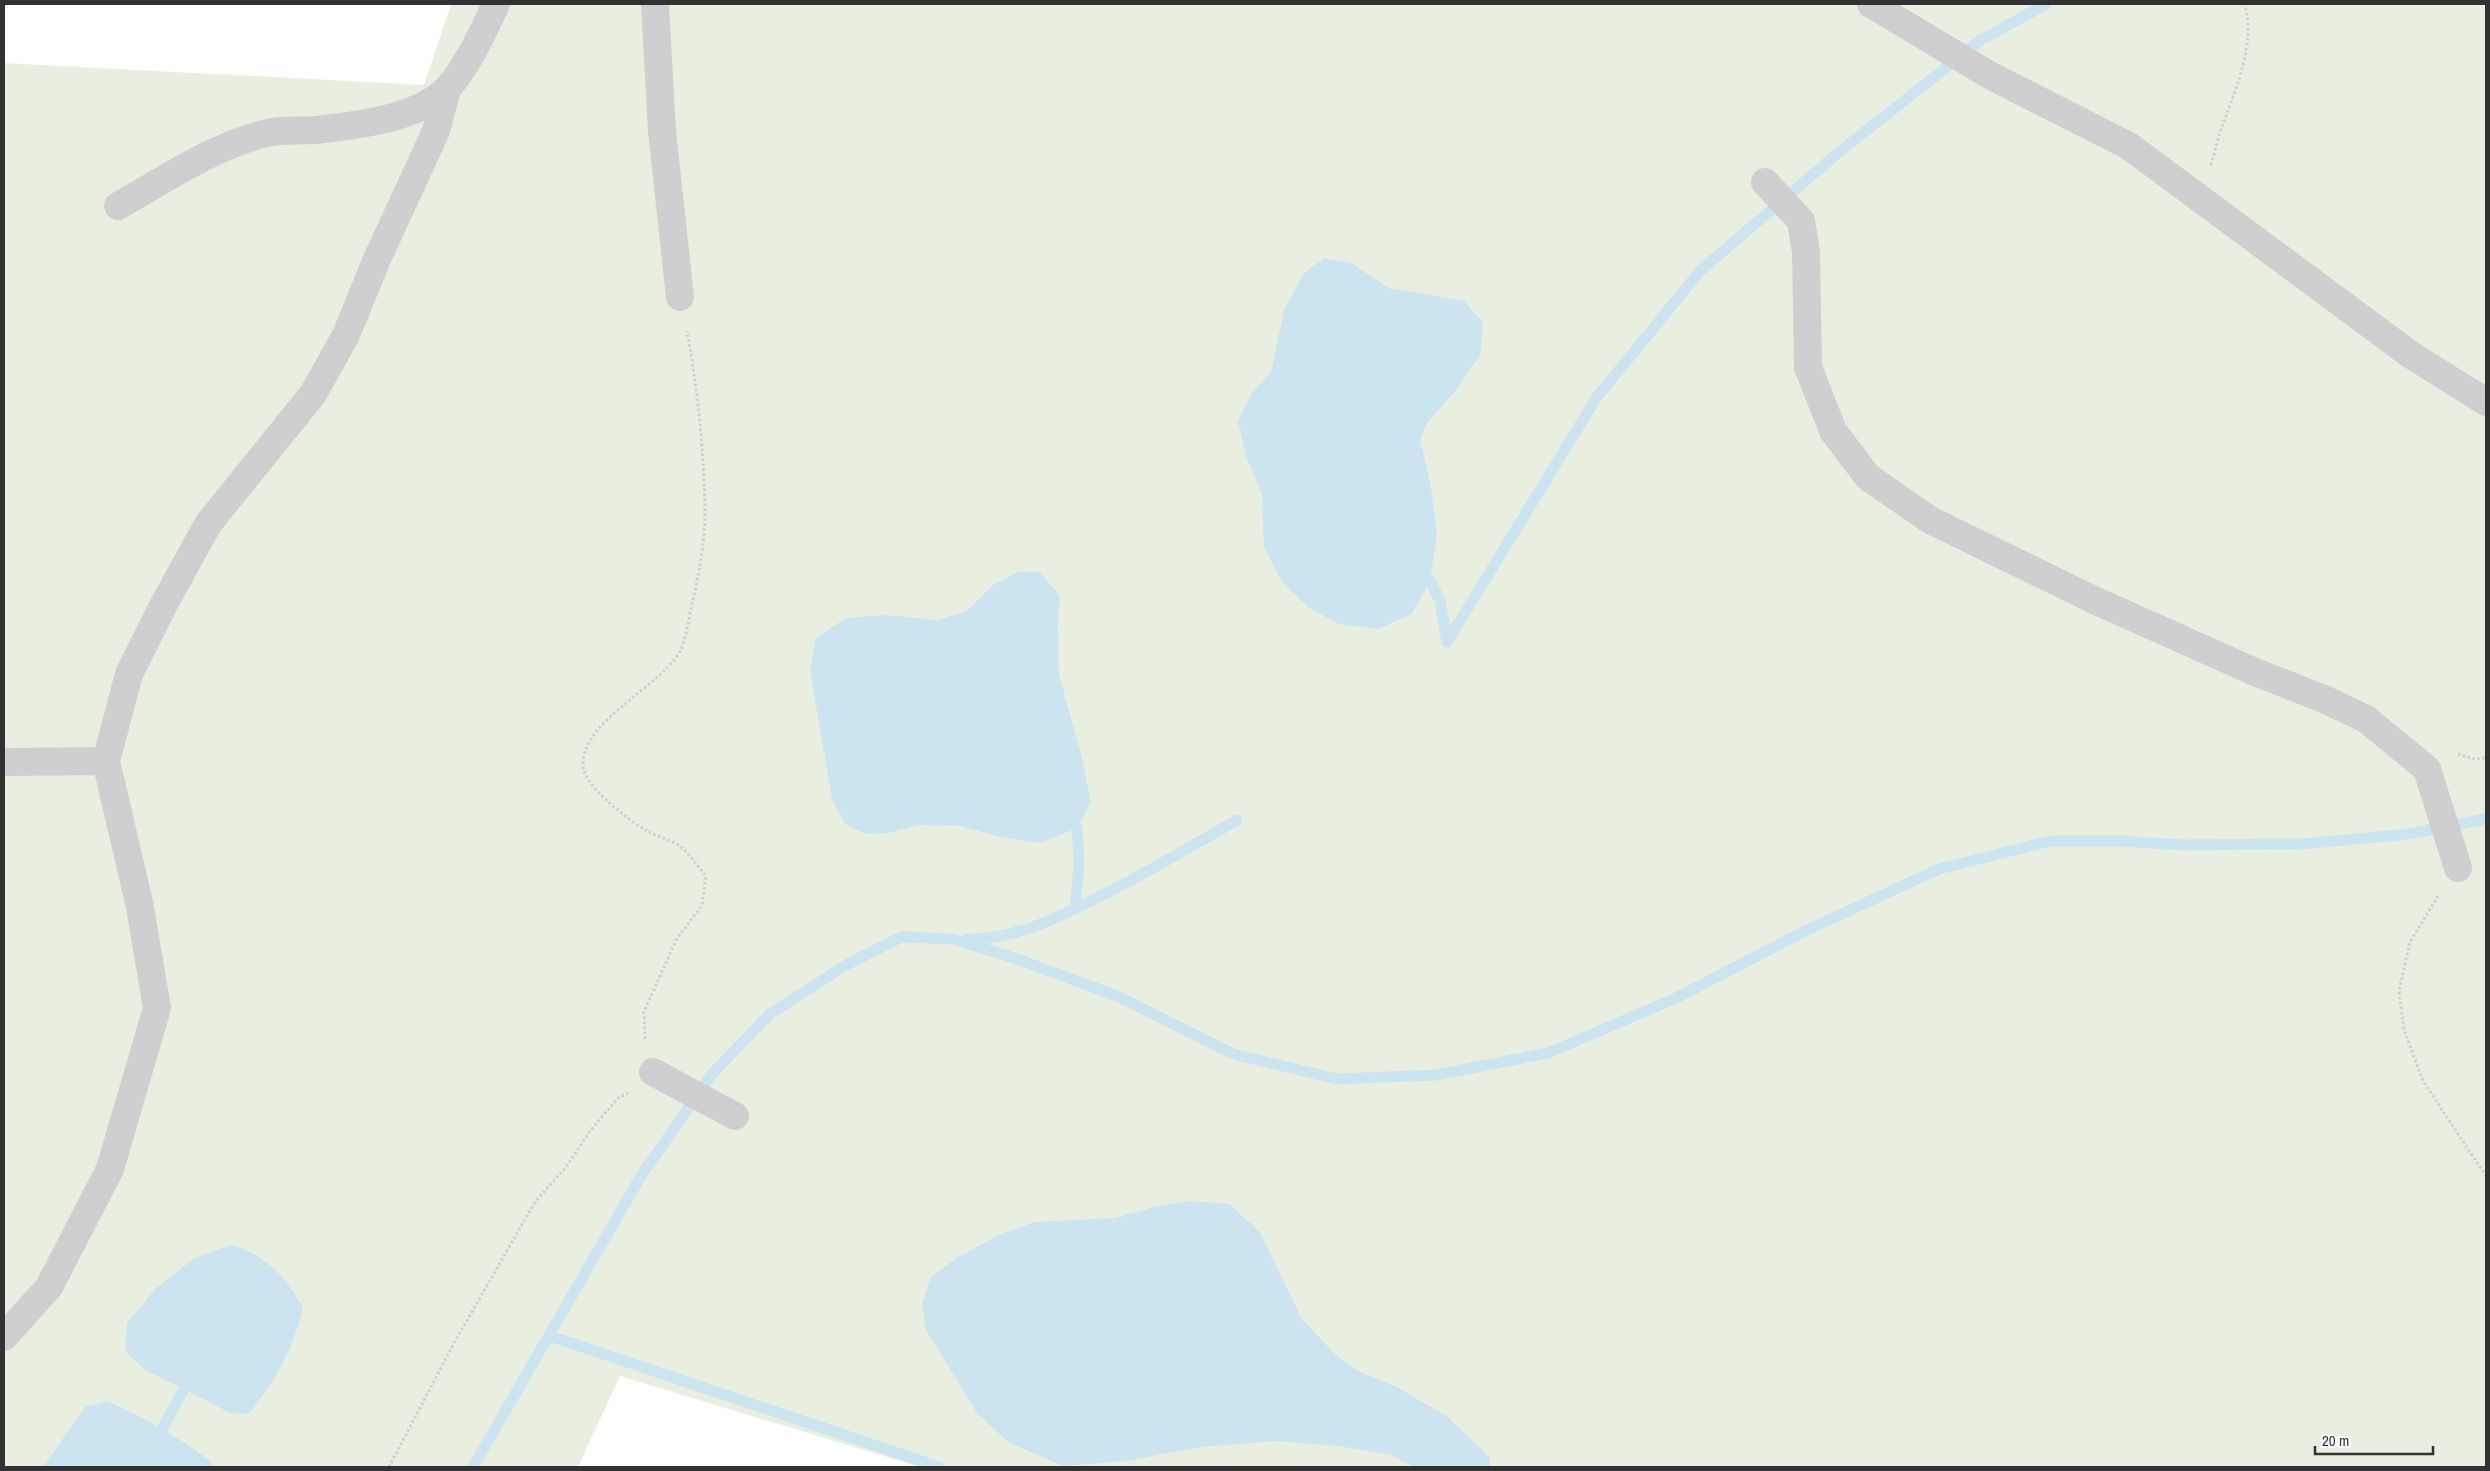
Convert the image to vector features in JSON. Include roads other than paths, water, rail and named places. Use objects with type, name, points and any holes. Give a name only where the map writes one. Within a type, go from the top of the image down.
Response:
[{"type":"street","points":[[4,1338],[49,1287],[110,1169],[156,1008],[140,907],[106,761],[129,674],[164,604],[208,524],[312,394],[346,335],[377,259],[436,131],[447,89],[478,43],[496,4]]},
{"type":"street","points":[[654,4],[662,131],[680,297]]},
{"type":"street","points":[[1871,4],[1983,71],[2129,146],[2411,355],[2486,402]]},
{"type":"street","points":[[118,206],[221,148],[269,133],[305,132],[371,124],[416,109],[447,89]]},
{"type":"street","points":[[1765,182],[1801,221],[1806,252],[1808,367],[1832,431],[1868,477],[1930,520],[2094,600],[2366,719],[2427,769],[2455,860]]},
{"type":"street","points":[[4,762],[106,761]]},
{"type":"street","points":[[664,1077],[728,1112]]},
{"type":"water","points":[[1324,258],[1351,263],[1389,288],[1464,301],[1483,323],[1480,355],[1457,389],[1427,423],[1420,439],[1431,487],[1437,535],[1430,580],[1412,614],[1378,629],[1339,624],[1309,608],[1282,582],[1264,547],[1262,494],[1246,456],[1238,421],[1252,393],[1271,372],[1284,310],[1303,274]]},
{"type":"water","points":[[1018,572],[1040,572],[1060,596],[1058,622],[1059,674],[1081,754],[1091,802],[1077,828],[1041,843],[1001,837],[960,826],[920,825],[888,833],[865,834],[845,824],[832,799],[810,670],[816,638],[846,618],[886,615],[937,620],[967,611],[993,585]]},
{"type":"water","points":[[1190,1201],[1229,1204],[1259,1231],[1302,1319],[1335,1354],[1360,1372],[1393,1385],[1448,1417],[1490,1458],[1490,1467],[1414,1467],[1391,1455],[1339,1446],[1276,1441],[1200,1447],[1126,1461],[1063,1466],[1008,1442],[977,1413],[926,1330],[922,1304],[931,1277],[958,1257],[999,1235],[1034,1222],[1115,1218],[1154,1207]]},
{"type":"water","points":[[231,1245],[244,1249],[274,1268],[303,1307],[289,1351],[267,1389],[249,1414],[230,1413],[145,1370],[125,1351],[127,1323],[156,1288],[196,1257]]},
{"type":"water","points":[[107,1401],[175,1436],[212,1463],[211,1467],[43,1467],[85,1407]]},
{"type":"waterway","points":[[1447,642],[1597,397],[1701,270],[1838,153],[1981,40],[2046,4]]},
{"type":"waterway","points":[[1430,580],[1440,601],[1447,642]]},
{"type":"waterway","points":[[473,1467],[641,1176],[712,1074],[770,1014],[846,965],[901,937],[953,939],[1017,959],[1117,996],[1233,1054],[1337,1079],[1436,1075],[1548,1053],[1676,998],[1807,930],[1939,869],[2050,841],[2120,841],[2182,845],[2302,844],[2408,834],[2486,819]]},
{"type":"waterway","points":[[967,939],[1004,935],[1039,925],[1123,884],[1237,820]]},
{"type":"waterway","points":[[1075,909],[1079,865],[1077,828]]},
{"type":"waterway","points":[[550,1336],[939,1467]]},
{"type":"waterway","points":[[162,1429],[184,1389]]}]
